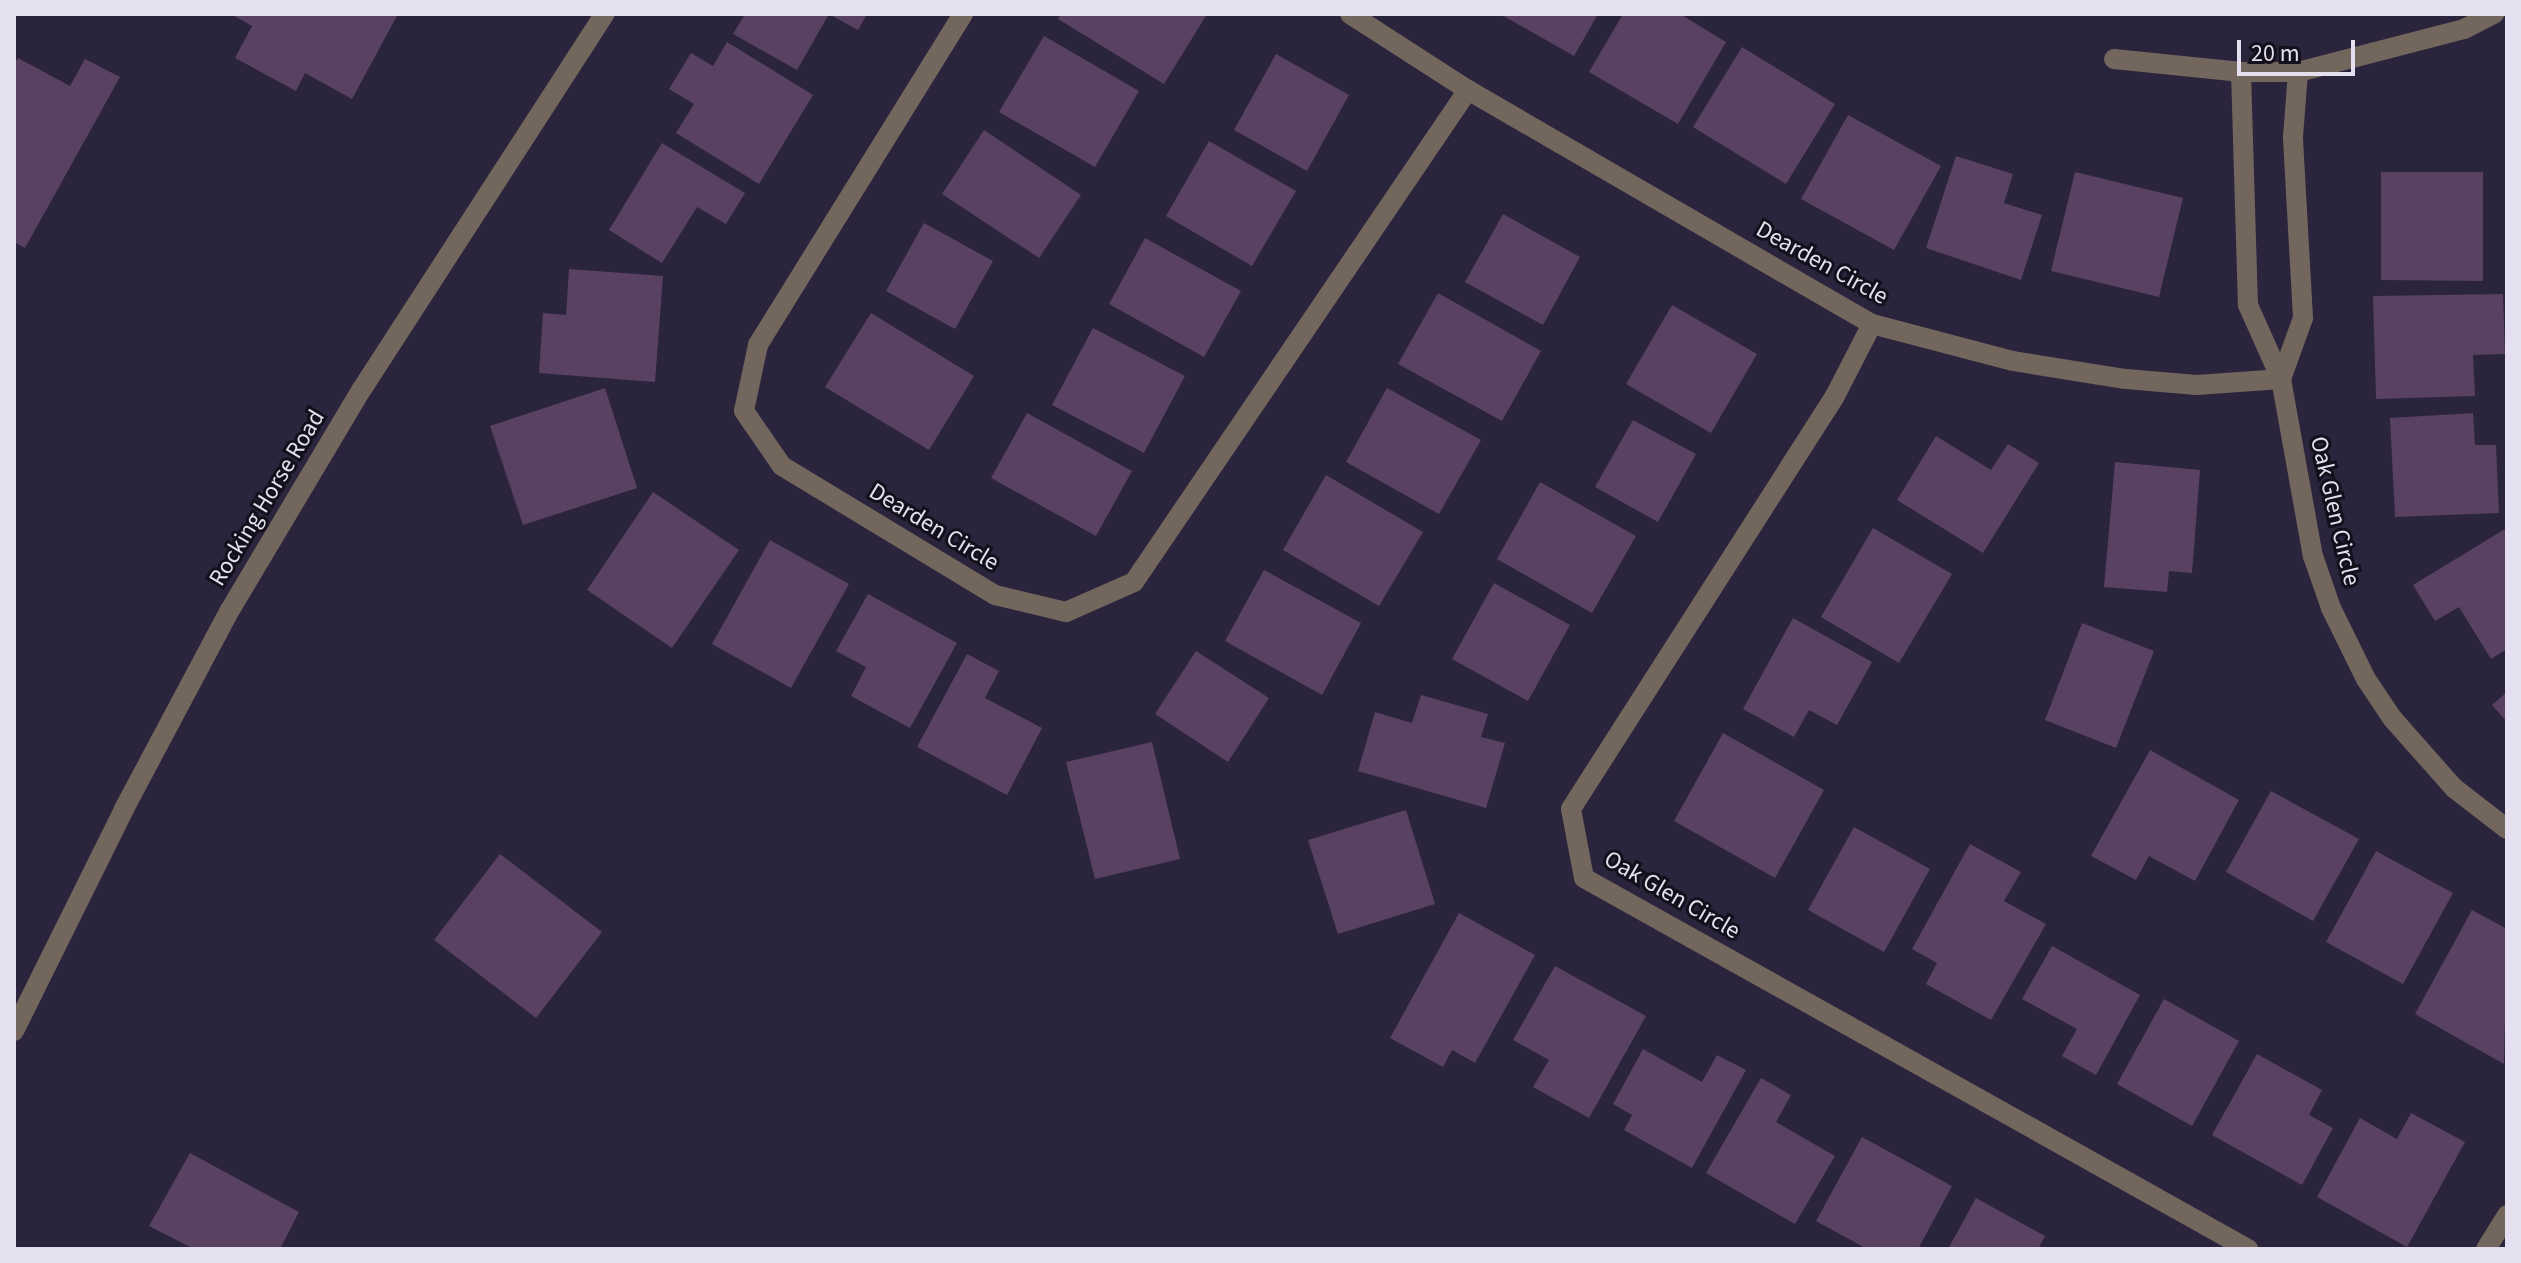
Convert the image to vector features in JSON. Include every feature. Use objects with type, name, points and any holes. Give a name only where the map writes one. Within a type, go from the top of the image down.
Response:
[{"type":"street","name":"Rocking Horse Road","points":[[14,1031],[124,809],[230,610],[362,389],[605,14]]},
{"type":"street","name":"Dearden Circle","points":[[963,14],[758,345],[744,411],[782,466],[995,595],[1066,612],[1134,582],[1468,90]]},
{"type":"street","name":"Dearden Circle","points":[[1350,14],[1468,90],[1872,324],[2013,361],[2126,379],[2197,385],[2281,379]]},
{"type":"street","points":[[2114,59],[2241,72],[2298,72],[2464,29],[2494,14]]},
{"type":"street","name":"Oak Glen Circle","points":[[2241,72],[2248,305],[2281,379],[2313,556],[2331,608],[2360,667],[2392,718],[2454,788],[2507,829]]},
{"type":"street","points":[[2281,379],[2303,318],[2293,137],[2298,72]]},
{"type":"street","name":"Oak Glen Circle","points":[[1872,324],[1835,396],[1571,809],[1584,878],[2248,1249]]},
{"type":"street","points":[[2486,1249],[2507,1215]]},
{"type":"building","points":[[231,14],[398,14],[352,99],[305,73],[296,91],[235,58],[252,26]]},
{"type":"building","points":[[745,14],[829,14],[797,70],[733,34]]},
{"type":"building","points":[[829,14],[867,14],[858,30]]},
{"type":"building","points":[[1061,14],[1207,14],[1164,84],[1058,19]]},
{"type":"building","points":[[1500,14],[1598,14],[1574,56]]},
{"type":"building","points":[[1623,14],[1680,14],[1726,42],[1678,124],[1589,72]]},
{"type":"building","points":[[1044,36],[1139,91],[1095,167],[999,112]]},
{"type":"building","points":[[727,42],[813,95],[759,184],[676,133],[694,104],[669,89],[691,53],[713,66]]},
{"type":"building","points":[[1742,47],[1835,104],[1786,184],[1693,127]]},
{"type":"building","points":[[1276,54],[1349,95],[1307,171],[1234,130]]},
{"type":"building","points":[[18,58],[70,86],[85,59],[120,77],[25,248],[14,242],[14,64]]},
{"type":"building","points":[[1848,115],[1941,166],[1894,250],[1801,199]]},
{"type":"building","points":[[984,130],[1081,195],[1039,258],[942,194]]},
{"type":"building","points":[[1209,141],[1296,191],[1252,266],[1166,216]]},
{"type":"building","points":[[662,143],[745,193],[726,224],[697,207],[662,263],[609,230]]},
{"type":"building","points":[[1956,156],[2013,174],[2004,203],[2042,215],[2021,280],[1926,248]]},
{"type":"building","points":[[2075,172],[2183,198],[2159,297],[2051,271]]},
{"type":"building","points":[[2381,172],[2483,172],[2483,281],[2381,280]]},
{"type":"building","points":[[1503,214],[1580,257],[1543,325],[1465,282]]},
{"type":"building","points":[[924,223],[993,261],[955,329],[886,291]]},
{"type":"building","points":[[1145,238],[1241,291],[1204,357],[1109,304]]},
{"type":"building","points":[[569,269],[663,276],[655,382],[539,373],[543,313],[566,315]]},
{"type":"building","points":[[1438,293],[1541,351],[1502,421],[1398,364]]},
{"type":"building","points":[[2503,294],[2505,354],[2473,355],[2475,396],[2376,399],[2373,296]]},
{"type":"building","points":[[1672,305],[1757,354],[1711,433],[1626,384]]},
{"type":"building","points":[[871,313],[974,376],[929,450],[825,387]]},
{"type":"building","points":[[1093,328],[1185,376],[1144,453],[1052,405]]},
{"type":"building","points":[[605,388],[637,488],[523,525],[490,426]]},
{"type":"building","points":[[1387,388],[1481,440],[1439,514],[1346,462]]},
{"type":"building","points":[[1027,413],[1132,471],[1096,536],[991,478]]},
{"type":"building","points":[[2473,413],[2475,445],[2496,445],[2499,513],[2395,517],[2390,418]]},
{"type":"building","points":[[1633,420],[1696,454],[1658,522],[1595,487]]},
{"type":"building","points":[[1936,436],[1991,470],[2008,444],[2039,463],[1983,553],[1897,500]]},
{"type":"building","points":[[2115,462],[2200,470],[2192,573],[2169,571],[2167,592],[2104,587]]},
{"type":"building","points":[[1326,475],[1423,532],[1379,606],[1283,550]]},
{"type":"building","points":[[1540,482],[1636,536],[1592,613],[1497,559]]},
{"type":"building","points":[[653,492],[739,550],[672,648],[587,590]]},
{"type":"building","points":[[1873,528],[1952,574],[1899,663],[1821,617]]},
{"type":"building","points":[[2505,529],[2507,649],[2491,659],[2459,607],[2435,621],[2413,585]]},
{"type":"building","points":[[770,540],[849,584],[791,688],[712,644]]},
{"type":"building","points":[[1264,570],[1361,623],[1322,695],[1225,641]]},
{"type":"building","points":[[1494,583],[1570,625],[1528,701],[1452,659]]},
{"type":"building","points":[[868,594],[957,643],[910,728],[851,696],[866,667],[836,651]]},
{"type":"building","points":[[1793,618],[1872,662],[1837,725],[1809,710],[1794,737],[1743,709]]},
{"type":"building","points":[[2082,623],[2154,651],[2116,748],[2045,720]]},
{"type":"building","points":[[1196,651],[1269,698],[1228,762],[1155,714]]},
{"type":"building","points":[[967,654],[999,671],[985,698],[1042,728],[1007,795],[917,747]]},
{"type":"building","points":[[2507,692],[2507,722],[2492,705]]},
{"type":"building","points":[[1421,695],[1488,714],[1481,737],[1505,743],[1486,808],[1358,771],[1375,712],[1412,723]]},
{"type":"building","points":[[1723,733],[1824,790],[1775,878],[1674,821]]},
{"type":"building","points":[[1152,742],[1180,859],[1095,879],[1066,762]]},
{"type":"building","points":[[2150,750],[2239,800],[2195,881],[2149,856],[2136,880],[2091,856]]},
{"type":"building","points":[[2271,791],[2359,839],[2313,921],[2226,872]]},
{"type":"building","points":[[1406,810],[1435,904],[1338,934],[1308,840]]},
{"type":"building","points":[[1854,827],[1930,869],[1884,952],[1808,910]]},
{"type":"building","points":[[1970,844],[2021,872],[2004,901],[2046,924],[1991,1020],[1926,984],[1937,963],[1912,949]]},
{"type":"building","points":[[2376,851],[2453,893],[2403,984],[2326,942]]},
{"type":"building","points":[[500,854],[602,932],[536,1018],[434,940]]},
{"type":"building","points":[[2472,910],[2507,929],[2504,1064],[2415,1014]]},
{"type":"building","points":[[1459,913],[1535,955],[1475,1063],[1452,1050],[1443,1067],[1390,1038]]},
{"type":"building","points":[[2052,946],[2140,995],[2096,1075],[2062,1056],[2077,1029],[2022,999]]},
{"type":"building","points":[[1555,966],[1646,1016],[1589,1118],[1533,1087],[1549,1060],[1513,1040]]},
{"type":"building","points":[[2164,999],[2239,1041],[2192,1126],[2117,1084]]},
{"type":"building","points":[[1643,1049],[1702,1082],[1717,1055],[1746,1070],[1692,1168],[1624,1130],[1632,1115],[1613,1104]]},
{"type":"building","points":[[2257,1054],[2322,1090],[2309,1115],[2333,1128],[2302,1185],[2212,1135]]},
{"type":"building","points":[[1761,1078],[1791,1095],[1776,1122],[1835,1156],[1795,1224],[1706,1173]]},
{"type":"building","points":[[2411,1113],[2465,1142],[2407,1247],[2317,1197],[2360,1118],[2397,1139]]},
{"type":"building","points":[[1862,1137],[1952,1186],[1918,1249],[1867,1249],[1816,1221]]},
{"type":"building","points":[[190,1153],[299,1212],[280,1249],[194,1249],[149,1226]]},
{"type":"building","points":[[1976,1198],[2045,1236],[2038,1249],[1948,1249]]}]
